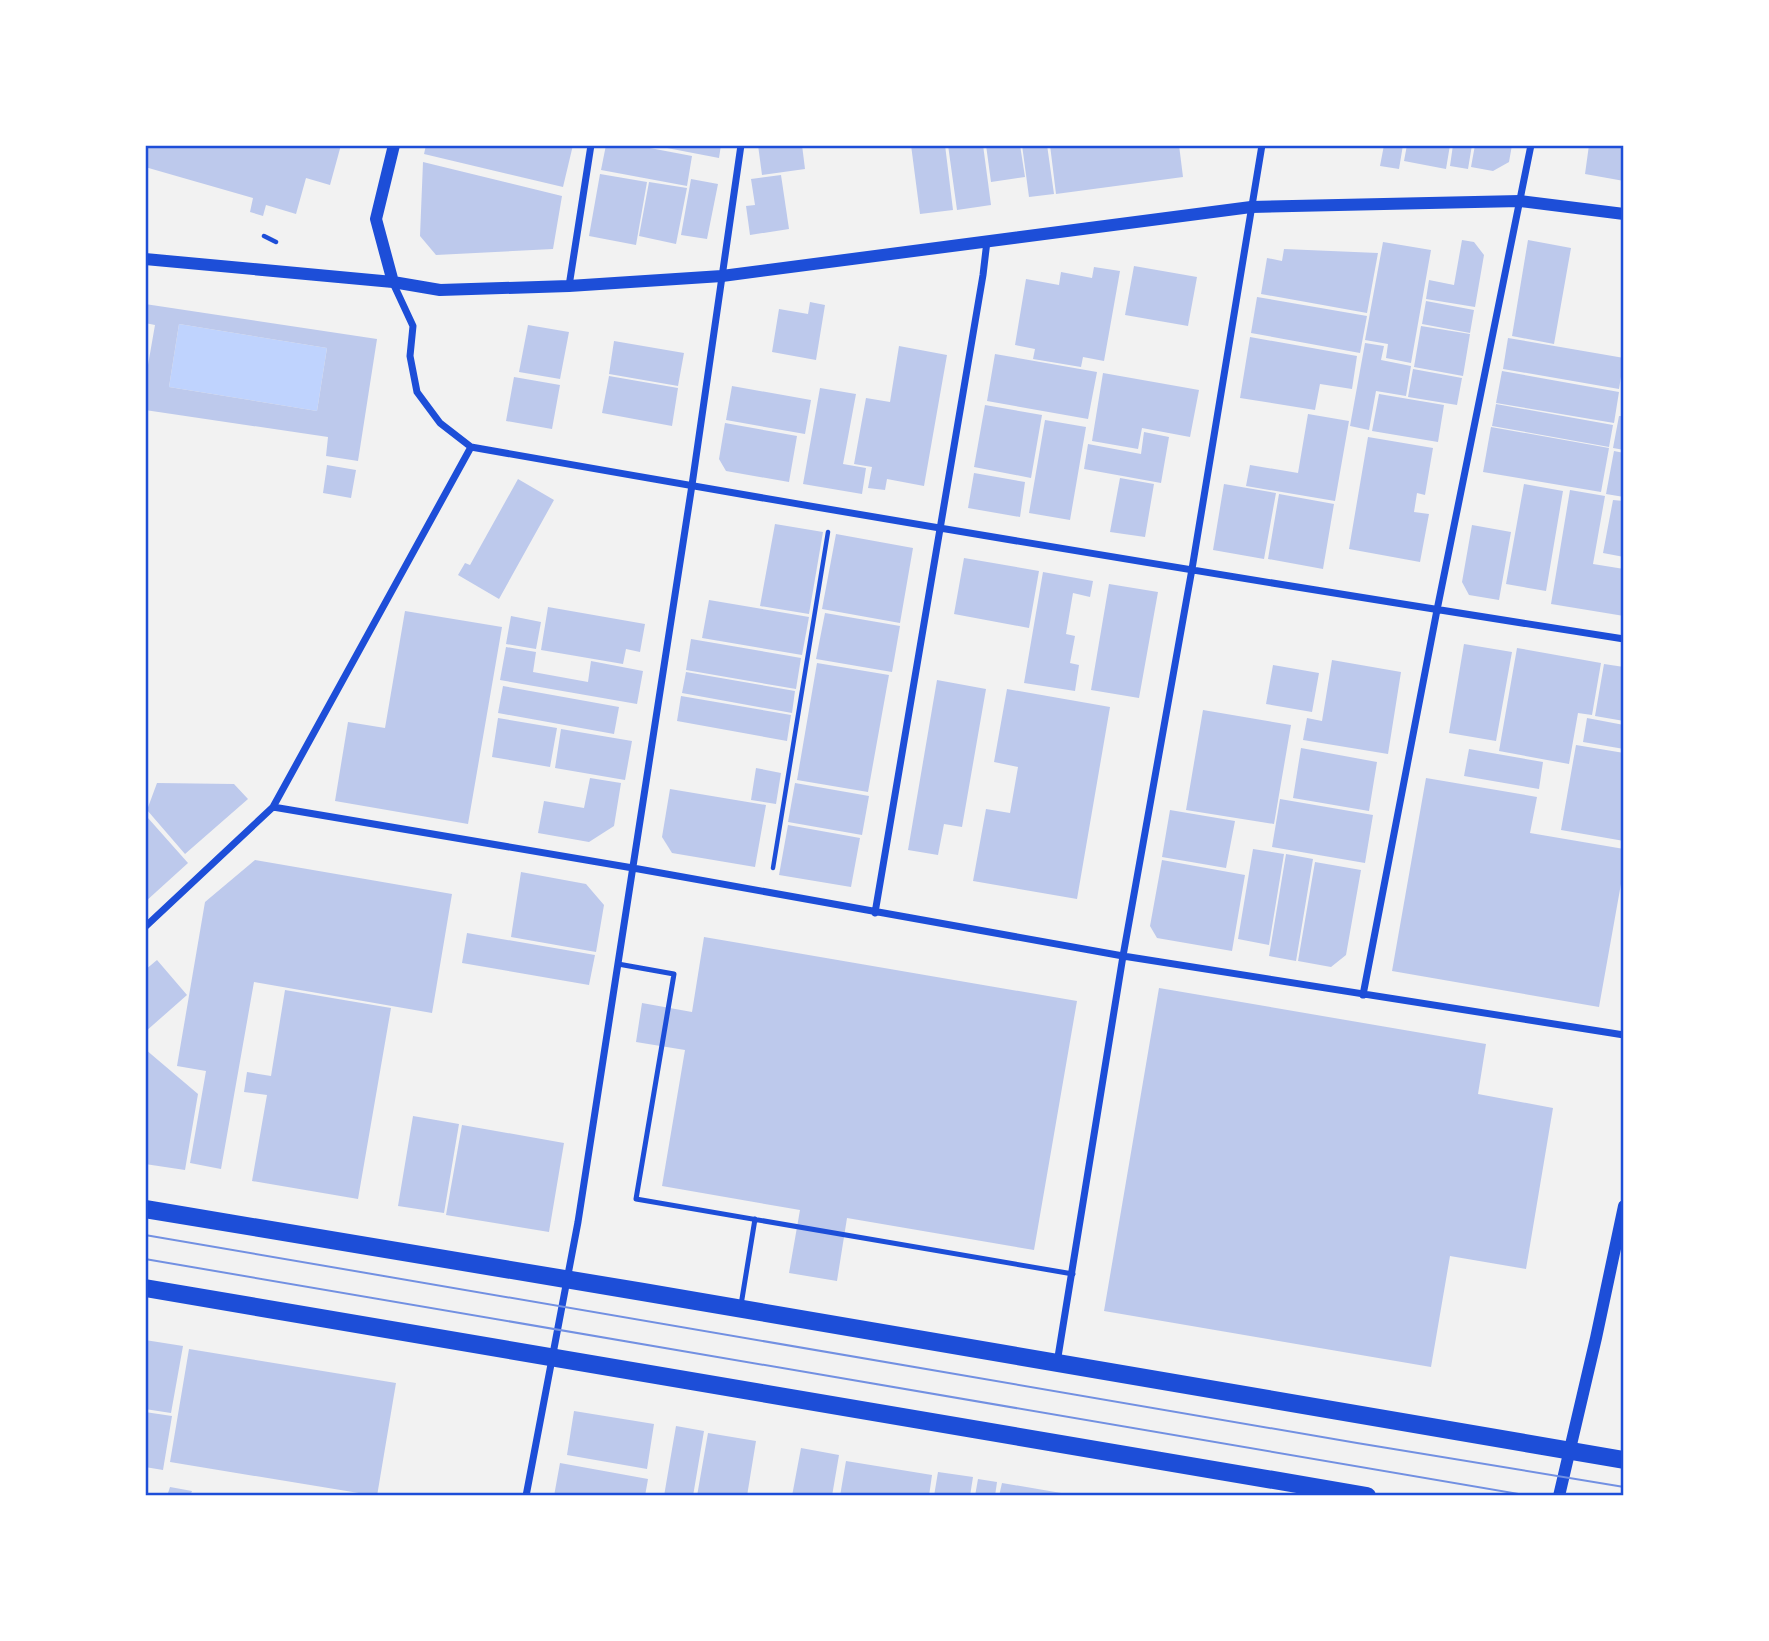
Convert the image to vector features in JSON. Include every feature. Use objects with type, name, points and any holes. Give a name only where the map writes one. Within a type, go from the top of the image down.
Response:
[{"type":"main road","points":[[145,1209],[1624,1460]]},
{"type":"main road","points":[[145,1288],[1367,1496]]},
{"type":"street","points":[[394,145],[376,219],[393,282],[413,326],[410,356],[417,392],[440,423],[471,447],[940,528],[1624,639]]},
{"type":"street","points":[[569,286],[591,145]]},
{"type":"street","points":[[526,1496],[578,1222],[692,485],[741,145]]},
{"type":"street","points":[[1057,1363],[1123,956],[1192,569],[1262,145]]},
{"type":"street","points":[[1363,995],[1531,145]]},
{"type":"street","points":[[145,259],[393,282],[440,290],[569,286],[722,276],[1251,207],[1520,201],[1624,214]]},
{"type":"street","points":[[875,913],[987,242]]},
{"type":"street","points":[[145,927],[273,807],[471,447]]},
{"type":"street","points":[[273,807],[634,868],[1123,956],[1624,1035]]},
{"type":"street","points":[[1559,1496],[1624,1206]]},
{"type":"lane","points":[[618,964],[674,974],[636,1199],[1073,1274]]},
{"type":"lane","points":[[740,1308],[755,1219]]},
{"type":"path","points":[[769,893],[832,510]]},
{"type":"water","points":[[179,324],[327,348],[317,411],[169,387]]},
{"type":"building","points":[[145,145],[341,145],[330,185],[306,178],[296,214],[266,205],[263,216],[250,212],[253,198],[145,167]]},
{"type":"building","points":[[426,145],[573,145],[563,187],[424,154]]},
{"type":"building","points":[[606,145],[634,145],[692,156],[687,186],[601,170]]},
{"type":"building","points":[[667,145],[721,145],[719,158],[667,148]]},
{"type":"building","points":[[758,145],[802,145],[805,169],[762,175]]},
{"type":"building","points":[[911,145],[945,145],[953,210],[920,214]]},
{"type":"building","points":[[948,145],[983,145],[991,205],[957,210]]},
{"type":"building","points":[[986,145],[1020,145],[1025,177],[991,182]]},
{"type":"building","points":[[1022,145],[1047,145],[1054,194],[1029,197]]},
{"type":"building","points":[[1050,145],[1179,145],[1183,177],[1056,194]]},
{"type":"building","points":[[1384,145],[1403,145],[1399,169],[1380,166]]},
{"type":"building","points":[[1407,145],[1450,145],[1446,169],[1404,161]]},
{"type":"building","points":[[1453,145],[1472,145],[1468,169],[1450,166]]},
{"type":"building","points":[[1475,145],[1512,145],[1509,162],[1493,171],[1471,167]]},
{"type":"building","points":[[1589,145],[1624,145],[1624,181],[1585,174]]},
{"type":"building","points":[[423,162],[562,196],[553,249],[436,255],[420,236]]},
{"type":"building","points":[[600,174],[647,182],[636,245],[589,236]]},
{"type":"building","points":[[781,175],[789,229],[750,235],[746,206],[755,205],[751,179]]},
{"type":"building","points":[[691,179],[718,184],[707,239],[681,235]]},
{"type":"building","points":[[649,182],[687,188],[676,244],[639,236]]},
{"type":"building","points":[[1462,240],[1474,242],[1484,255],[1475,307],[1426,299],[1429,280],[1454,285]]},
{"type":"building","points":[[1528,240],[1571,248],[1554,344],[1512,336]]},
{"type":"building","points":[[1383,242],[1431,250],[1411,363],[1386,358],[1388,344],[1365,340]]},
{"type":"building","points":[[1284,249],[1378,253],[1367,313],[1261,294],[1267,258],[1282,261]]},
{"type":"building","points":[[1134,266],[1197,277],[1188,326],[1125,315]]},
{"type":"building","points":[[1094,267],[1120,271],[1104,361],[1083,357],[1081,367],[1033,359],[1035,349],[1015,345],[1026,279],[1059,285],[1061,272],[1092,278]]},
{"type":"building","points":[[1257,297],[1367,316],[1360,353],[1251,333]]},
{"type":"building","points":[[1426,301],[1474,310],[1470,333],[1422,324]]},
{"type":"building","points":[[810,302],[825,305],[816,360],[772,352],[779,309],[808,314]]},
{"type":"building","points":[[145,304],[377,339],[358,461],[326,456],[328,437],[145,410],[145,382],[155,325],[145,323]],"holes":[[[179,324],[327,348],[317,411],[169,387]]]},
{"type":"building","points":[[528,325],[569,332],[560,379],[519,372]]},
{"type":"building","points":[[1421,326],[1470,334],[1463,376],[1414,367]]},
{"type":"building","points":[[1250,337],[1357,356],[1352,389],[1320,384],[1315,410],[1240,398]]},
{"type":"building","points":[[1508,338],[1624,358],[1619,389],[1503,369]]},
{"type":"building","points":[[614,341],[684,353],[678,386],[609,374]]},
{"type":"building","points":[[1365,343],[1384,346],[1381,360],[1411,366],[1406,396],[1376,391],[1369,430],[1350,426]]},
{"type":"building","points":[[899,346],[947,355],[924,486],[887,479],[885,490],[868,488],[872,467],[854,464],[866,398],[890,402]]},
{"type":"building","points":[[995,354],[1097,372],[1088,419],[987,401]]},
{"type":"building","points":[[1413,369],[1462,378],[1457,405],[1408,397]]},
{"type":"building","points":[[1502,371],[1619,392],[1614,423],[1496,403]]},
{"type":"building","points":[[1103,373],[1199,390],[1190,437],[1142,428],[1138,449],[1092,441]]},
{"type":"building","points":[[609,376],[678,388],[672,426],[602,413]]},
{"type":"building","points":[[514,377],[560,385],[552,429],[506,421]]},
{"type":"building","points":[[732,386],[811,400],[805,434],[726,420]]},
{"type":"building","points":[[820,388],[856,394],[843,464],[866,468],[862,494],[803,484]]},
{"type":"building","points":[[1379,394],[1444,405],[1438,442],[1372,431]]},
{"type":"building","points":[[1496,404],[1613,425],[1609,447],[1492,426]]},
{"type":"building","points":[[985,405],[1042,415],[1031,478],[974,467]]},
{"type":"building","points":[[1308,414],[1349,421],[1335,501],[1246,486],[1250,465],[1298,473]]},
{"type":"building","points":[[1619,416],[1624,416],[1624,450],[1613,448]]},
{"type":"building","points":[[1045,420],[1086,427],[1070,520],[1029,513]]},
{"type":"building","points":[[725,423],[797,436],[789,482],[726,471],[719,459]]},
{"type":"building","points":[[1491,427],[1609,448],[1601,492],[1483,472]]},
{"type":"building","points":[[1144,432],[1169,437],[1161,483],[1084,469],[1088,444],[1141,454]]},
{"type":"building","points":[[1368,437],[1433,448],[1425,495],[1417,493],[1414,512],[1429,514],[1420,562],[1349,549]]},
{"type":"building","points":[[1614,451],[1624,453],[1624,497],[1606,494]]},
{"type":"building","points":[[327,465],[356,470],[351,498],[323,493]]},
{"type":"building","points":[[974,473],[1025,482],[1020,517],[968,508]]},
{"type":"building","points":[[1120,478],[1154,484],[1145,537],[1110,532]]},
{"type":"building","points":[[518,479],[554,500],[499,599],[458,575],[465,563],[470,565]]},
{"type":"building","points":[[1224,484],[1276,493],[1264,559],[1213,550]]},
{"type":"building","points":[[1524,484],[1563,491],[1546,591],[1506,584]]},
{"type":"building","points":[[1570,490],[1605,496],[1593,564],[1624,569],[1624,616],[1551,604]]},
{"type":"building","points":[[1279,494],[1334,504],[1323,569],[1268,559]]},
{"type":"building","points":[[1613,500],[1624,501],[1624,557],[1603,553]]},
{"type":"building","points":[[775,524],[823,532],[809,614],[760,606]]},
{"type":"building","points":[[1472,525],[1511,532],[1499,600],[1469,595],[1462,582]]},
{"type":"building","points":[[836,534],[913,548],[900,623],[822,609]]},
{"type":"building","points":[[964,558],[1039,571],[1029,628],[954,614]]},
{"type":"building","points":[[1043,572],[1093,581],[1090,597],[1073,593],[1066,634],[1075,636],[1070,663],[1079,665],[1075,691],[1024,683]]},
{"type":"building","points":[[1109,584],[1158,592],[1139,698],[1091,690]]},
{"type":"building","points":[[709,600],[809,617],[802,655],[702,638]]},
{"type":"building","points":[[548,607],[645,624],[640,652],[626,649],[623,664],[541,650]]},
{"type":"building","points":[[405,611],[502,627],[468,824],[335,801],[348,722],[385,728]]},
{"type":"building","points":[[825,613],[900,626],[892,672],[816,659]]},
{"type":"building","points":[[511,616],[541,622],[536,649],[506,644]]},
{"type":"building","points":[[691,639],[801,658],[796,689],[686,670]]},
{"type":"building","points":[[1464,644],[1512,652],[1496,741],[1449,733]]},
{"type":"building","points":[[506,647],[536,652],[533,672],[588,682],[591,661],[643,671],[637,704],[500,680]]},
{"type":"building","points":[[1517,648],[1601,663],[1592,715],[1578,713],[1569,764],[1499,751]]},
{"type":"building","points":[[1332,660],[1401,672],[1388,754],[1303,740],[1307,718],[1322,721]]},
{"type":"building","points":[[817,663],[889,675],[868,792],[797,780]]},
{"type":"building","points":[[1604,664],[1624,667],[1624,721],[1595,716]]},
{"type":"building","points":[[1273,665],[1319,673],[1312,712],[1266,704]]},
{"type":"building","points":[[686,672],[795,691],[792,713],[682,693]]},
{"type":"building","points":[[937,680],[986,689],[962,827],[944,824],[938,855],[908,850]]},
{"type":"building","points":[[503,686],[619,707],[614,734],[498,713]]},
{"type":"building","points":[[1007,689],[1110,707],[1077,899],[973,881],[986,809],[1010,813],[1018,767],[994,762]]},
{"type":"building","points":[[681,696],[791,715],[787,741],[677,721]]},
{"type":"building","points":[[1203,710],[1291,725],[1274,824],[1186,810]]},
{"type":"building","points":[[498,718],[557,728],[550,767],[492,757]]},
{"type":"building","points":[[1587,718],[1624,725],[1624,749],[1583,742]]},
{"type":"building","points":[[561,729],[632,741],[625,780],[555,768]]},
{"type":"building","points":[[1576,745],[1624,753],[1624,841],[1561,830]]},
{"type":"building","points":[[1301,748],[1377,762],[1369,811],[1293,798]]},
{"type":"building","points":[[1469,749],[1543,762],[1539,789],[1464,776]]},
{"type":"building","points":[[756,768],[781,773],[776,804],[751,800]]},
{"type":"building","points":[[590,778],[621,783],[614,826],[589,842],[538,833],[544,801],[584,808]]},
{"type":"building","points":[[1426,778],[1537,797],[1530,833],[1624,849],[1624,867],[1599,1007],[1392,971]]},
{"type":"building","points":[[157,783],[234,784],[248,799],[185,854],[147,810]]},
{"type":"building","points":[[795,783],[869,796],[862,835],[788,822]]},
{"type":"building","points":[[670,789],[766,805],[755,867],[672,853],[662,837]]},
{"type":"building","points":[[1280,799],[1373,815],[1365,863],[1272,847]]},
{"type":"building","points":[[1170,810],[1235,821],[1226,868],[1162,857]]},
{"type":"building","points":[[148,818],[188,863],[145,902],[145,823]]},
{"type":"building","points":[[788,825],[860,838],[851,887],[779,875]]},
{"type":"building","points":[[1253,849],[1284,854],[1269,945],[1238,939]]},
{"type":"building","points":[[1286,854],[1313,859],[1296,961],[1269,956]]},
{"type":"building","points":[[255,860],[452,894],[432,1013],[254,982],[221,1169],[190,1163],[206,1071],[177,1066],[205,902]]},
{"type":"building","points":[[1162,860],[1245,875],[1232,951],[1157,938],[1150,926]]},
{"type":"building","points":[[1315,862],[1361,870],[1346,955],[1331,967],[1298,961]]},
{"type":"building","points":[[521,872],[586,884],[604,905],[596,952],[511,937]]},
{"type":"building","points":[[467,933],[595,955],[589,985],[462,963]]},
{"type":"building","points":[[704,937],[1077,1001],[1034,1250],[847,1218],[837,1281],[789,1273],[800,1210],[662,1186],[685,1050],[636,1042],[642,1003],[692,1012]]},
{"type":"building","points":[[157,960],[187,995],[145,1032],[145,970]]},
{"type":"building","points":[[1159,988],[1486,1044],[1478,1094],[1553,1108],[1526,1269],[1450,1256],[1431,1367],[1104,1311]]},
{"type":"building","points":[[285,990],[391,1008],[358,1199],[252,1181],[267,1095],[244,1092],[247,1072],[271,1076]]},
{"type":"building","points":[[145,1049],[198,1094],[185,1170],[145,1164]]},
{"type":"building","points":[[413,1116],[459,1124],[444,1213],[398,1206]]},
{"type":"building","points":[[462,1125],[564,1143],[549,1232],[446,1215]]},
{"type":"building","points":[[145,1340],[183,1346],[171,1413],[145,1409]]},
{"type":"building","points":[[189,1349],[396,1383],[377,1496],[170,1462]]},
{"type":"building","points":[[574,1411],[654,1424],[647,1469],[567,1455]]},
{"type":"building","points":[[145,1412],[172,1416],[163,1470],[145,1467]]},
{"type":"building","points":[[676,1426],[704,1431],[693,1496],[664,1496]]},
{"type":"building","points":[[708,1433],[756,1441],[747,1496],[697,1496]]},
{"type":"building","points":[[801,1448],[839,1455],[832,1496],[792,1496]]},
{"type":"building","points":[[846,1461],[932,1475],[929,1496],[840,1496]]},
{"type":"building","points":[[560,1463],[648,1479],[645,1496],[554,1496]]},
{"type":"building","points":[[938,1472],[973,1477],[970,1496],[934,1496]]},
{"type":"building","points":[[978,1479],[997,1482],[995,1496],[975,1496]]},
{"type":"building","points":[[1002,1483],[1067,1494],[1067,1496],[999,1496]]},
{"type":"building","points":[[170,1487],[192,1491],[190,1496],[167,1496]]},
{"type":"tram line","points":[[145,1235],[1624,1487]]},
{"type":"tram line","points":[[145,1259],[1530,1496]]}]
